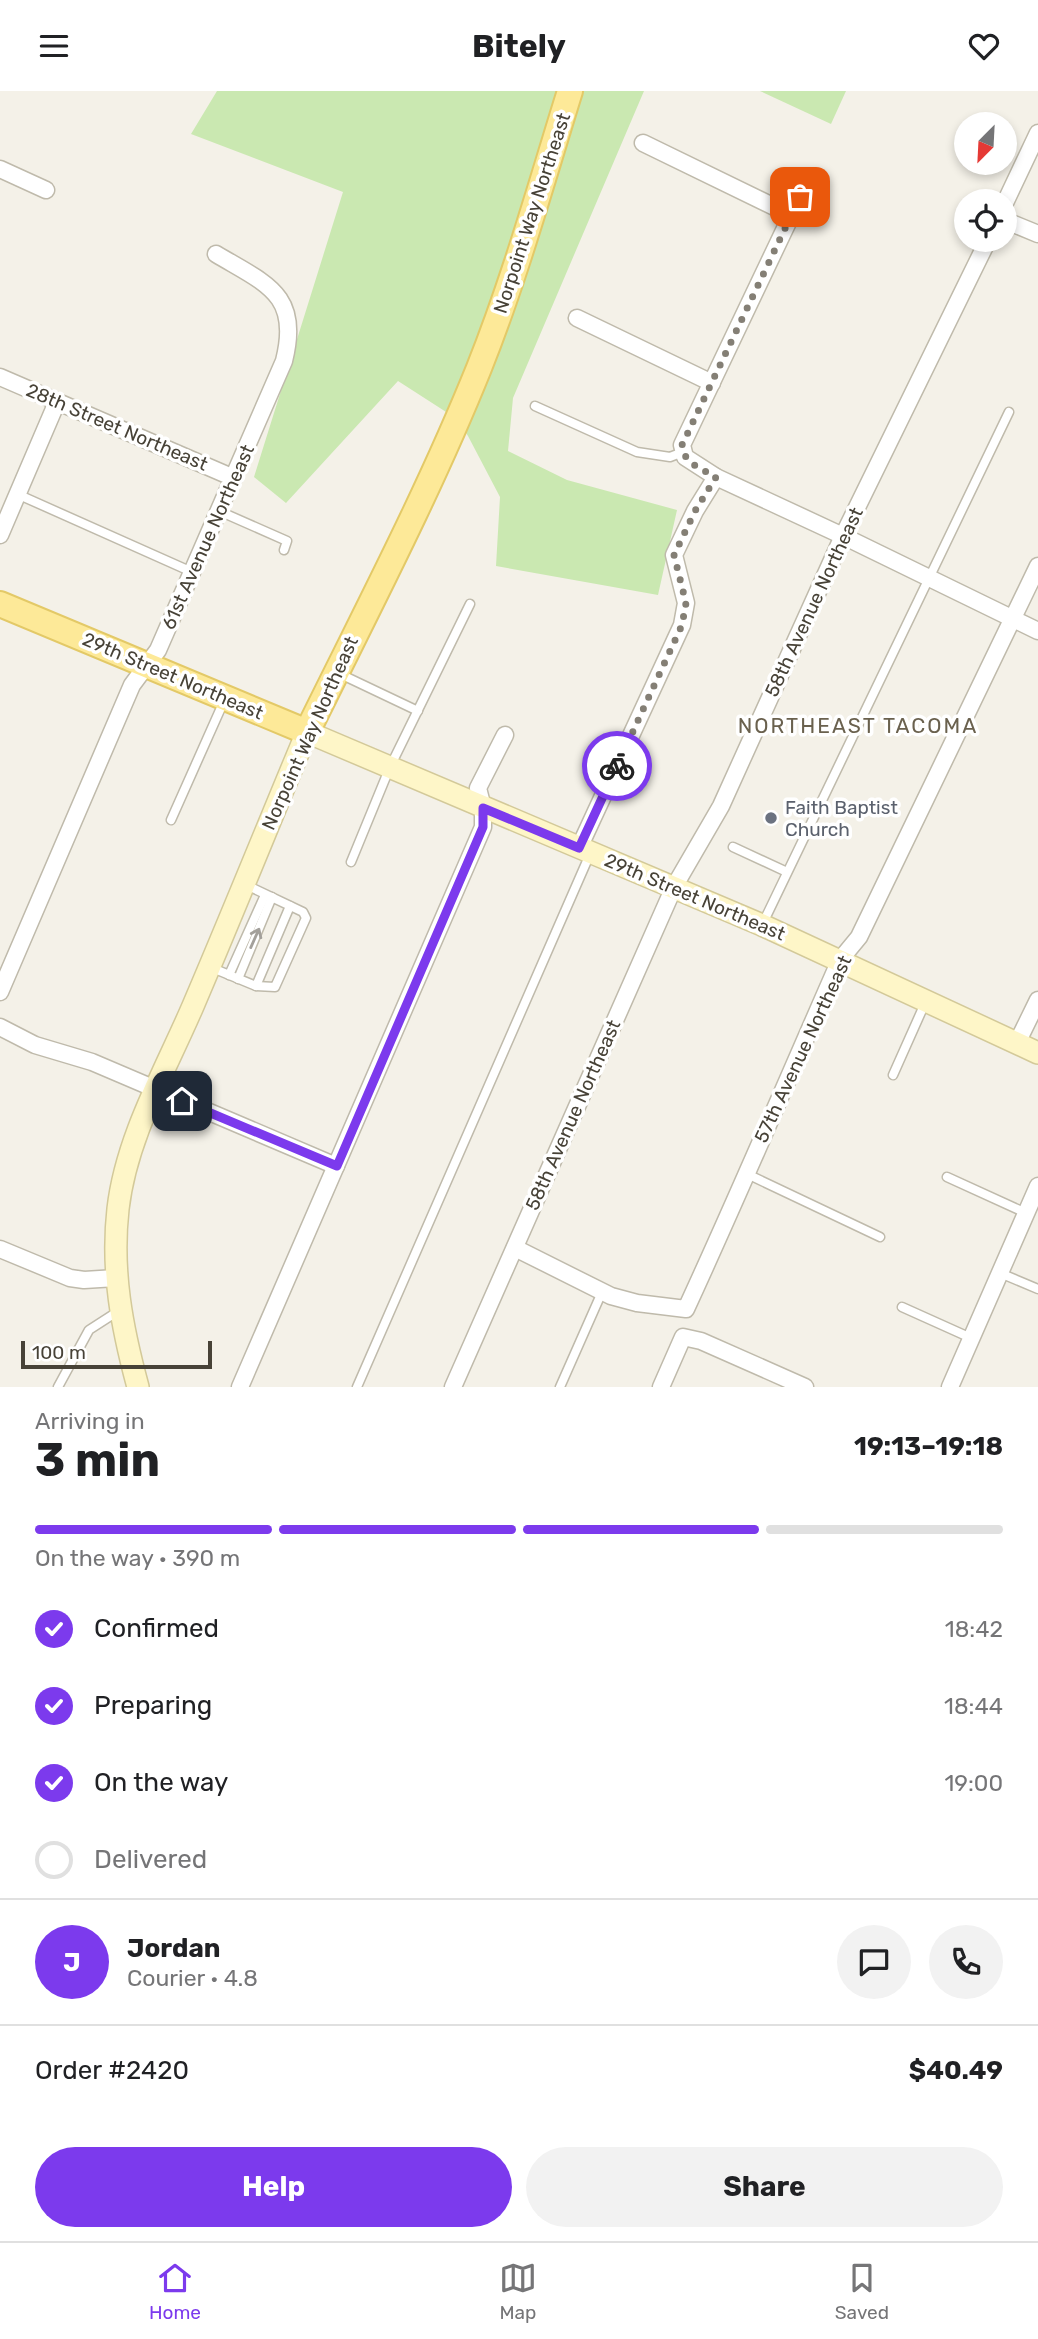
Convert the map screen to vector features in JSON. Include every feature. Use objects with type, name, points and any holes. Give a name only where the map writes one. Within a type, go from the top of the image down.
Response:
[{"type":"main road","name":"Norpoint Way Northeast","points":[[307,732],[439,460],[479,369],[503,307],[570,91]]},
{"type":"main road","name":"29th Street Northeast","points":[[0,604],[307,732]]},
{"type":"street","points":[[1012,189],[1038,133]]},
{"type":"street","points":[[643,143],[791,215]]},
{"type":"street","points":[[0,169],[46,190]]},
{"type":"street","points":[[800,197],[682,445],[682,452],[690,462],[716,477],[1038,631]]},
{"type":"street","points":[[1017,226],[1038,235]]},
{"type":"street","name":"58th Avenue Northeast","points":[[453,1387],[674,887],[721,806],[844,536],[982,252]]},
{"type":"street","name":"61st Avenue Northeast","points":[[0,992],[132,685],[158,650],[284,361],[290,332],[284,305],[265,284],[216,254]]},
{"type":"street","points":[[577,318],[712,383]]},
{"type":"street","name":"28th Street Northeast","points":[[0,377],[234,478]]},
{"type":"street","points":[[0,535],[57,402]]},
{"type":"street","points":[[585,850],[682,625],[686,603],[674,555],[695,511],[716,477]]},
{"type":"street","name":"57th Avenue Northeast","points":[[602,1292],[637,1303],[686,1309],[840,960],[859,937],[1038,566]]},
{"type":"street","name":"29th Street Northeast","points":[[307,732],[762,925],[1038,1053]]},
{"type":"street","name":"Norpoint Way Northeast","points":[[138,1387],[120,1310],[116,1278],[115,1252],[128,1160],[156,1090],[226,974],[243,884],[307,732]]},
{"type":"street","points":[[240,1387],[483,827],[483,808],[478,788],[505,735]]},
{"type":"street","points":[[1017,1043],[1038,1000]]},
{"type":"street","points":[[0,1027],[35,1045],[92,1062],[337,1166]]},
{"type":"street","points":[[950,1387],[1038,1186]]},
{"type":"street","points":[[515,1248],[602,1292]]},
{"type":"street","points":[[0,1249],[70,1278],[116,1278]]},
{"type":"street","points":[[661,1387],[683,1337],[701,1341],[805,1387]]},
{"type":"lane","points":[[535,406],[637,451],[670,457],[682,452]]},
{"type":"lane","points":[[762,925],[1009,412]]},
{"type":"lane","points":[[18,494],[192,572]]},
{"type":"lane","points":[[219,511],[287,541],[284,550]]},
{"type":"lane","points":[[351,862],[390,767],[470,604]]},
{"type":"lane","points":[[336,672],[418,711]]},
{"type":"lane","points":[[171,820],[225,699]]},
{"type":"lane","points":[[733,847],[787,872]]},
{"type":"lane","points":[[357,1387],[585,850]]},
{"type":"lane","points":[[243,884],[269,896],[303,912],[306,918],[275,987],[256,986],[226,974],[269,896]]},
{"type":"lane","points":[[256,986],[290,906]]},
{"type":"lane","points":[[893,1075],[926,1001]]},
{"type":"lane","points":[[746,1174],[880,1237]]},
{"type":"lane","points":[[947,1177],[1026,1213]]},
{"type":"lane","points":[[1000,1273],[1038,1289]]},
{"type":"lane","points":[[560,1387],[602,1292]]},
{"type":"lane","points":[[902,1307],[971,1338]]},
{"type":"lane","points":[[58,1387],[89,1330],[120,1310]]},
{"type":"green space","points":[[217,91],[644,91],[513,398],[508,451],[567,480],[677,510],[658,595],[496,566],[500,497],[468,436],[457,419],[398,381],[286,503],[254,477],[343,192],[191,134]]},
{"type":"green space","points":[[760,91],[846,91],[831,124]]},
{"type":"way so far","points":[[617,766],[682,625],[686,603],[674,555],[695,511],[716,477],[690,462],[685,457],[682,445],[800,197]]},
{"type":"place","name":"Faith Baptist Church","points":[[771,818]]},
{"type":"district","name":"NORTHEAST TACOMA","points":[[858,725]]},
{"type":"route","points":[[182,1101],[337,1166],[483,827],[483,808],[579,848],[617,766]]}]
